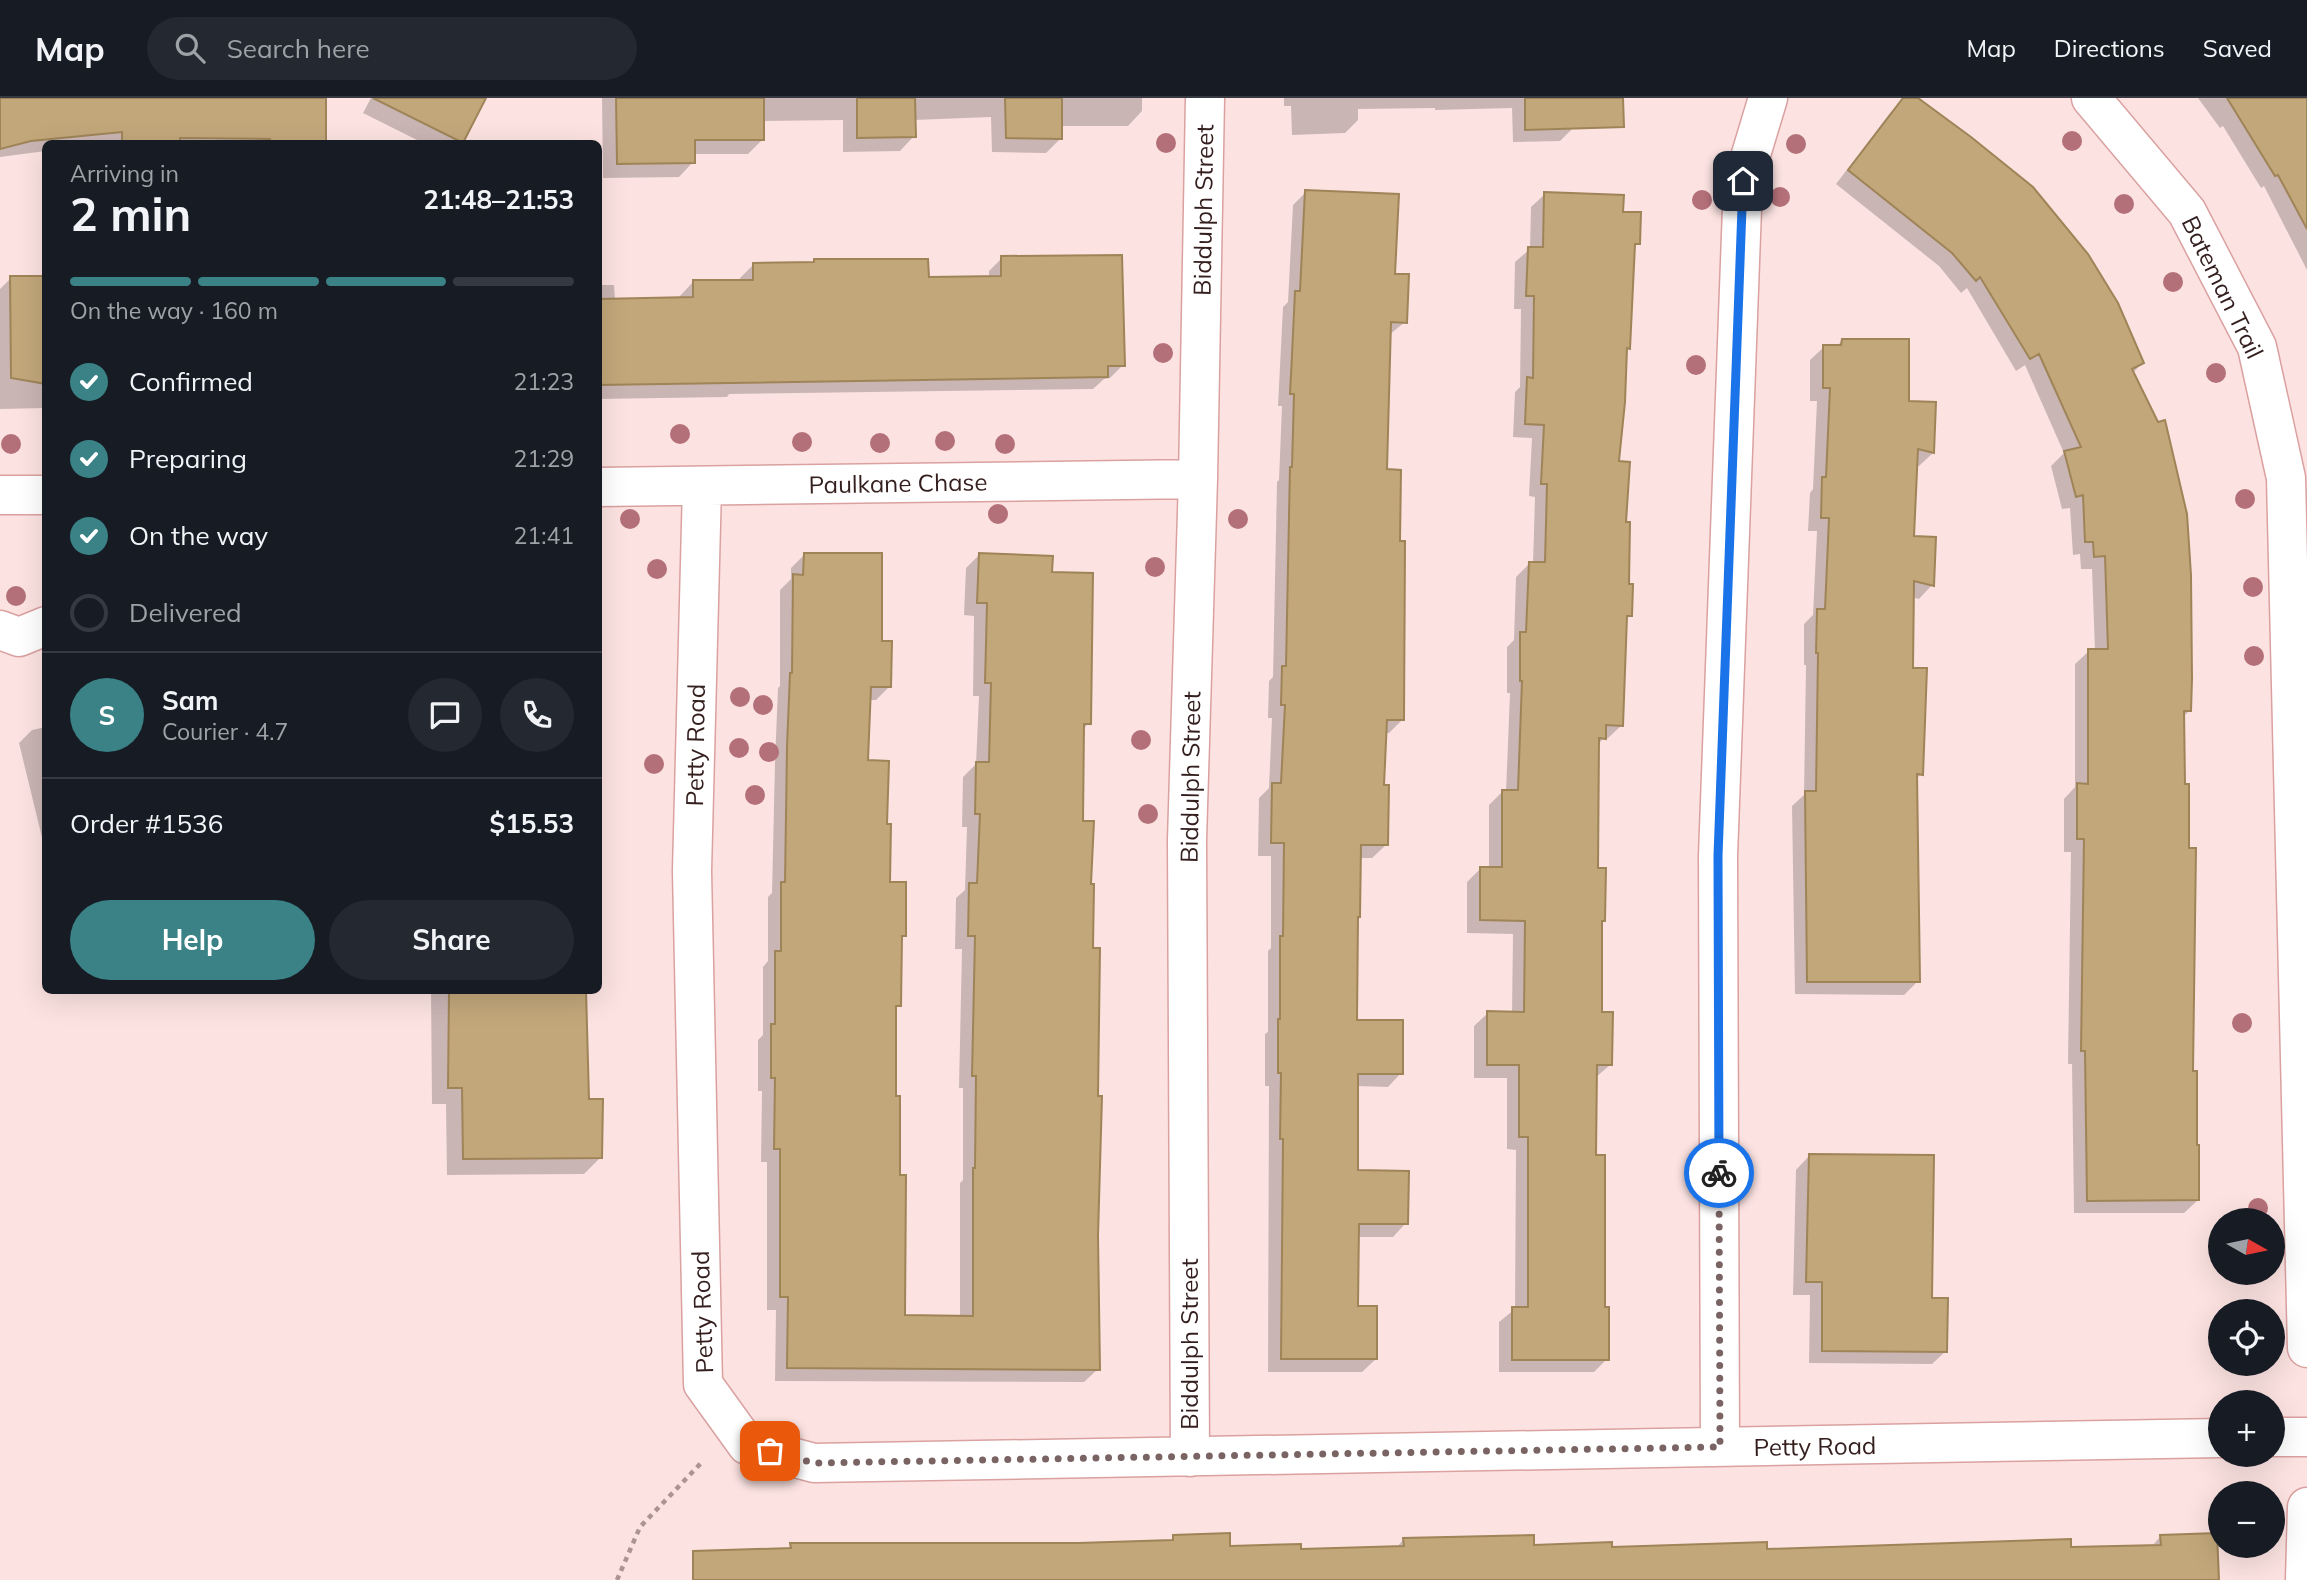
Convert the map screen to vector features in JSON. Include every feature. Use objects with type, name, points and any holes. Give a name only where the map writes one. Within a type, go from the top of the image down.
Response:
[{"type":"street","name":"Biddulph Street","points":[[1190,1457],[1187,840],[1198,479],[1205,98]]},
{"type":"street","points":[[1720,1447],[1719,829],[1743,181],[1768,98]]},
{"type":"street","name":"Bateman Trail","points":[[2091,98],[2187,212],[2257,347],[2286,478],[2307,1348]]},
{"type":"street","name":"Paulkane Chase","points":[[602,487],[1198,479]]},
{"type":"street","name":"Petty Road","points":[[702,486],[692,870],[703,1384],[747,1445],[814,1463],[2208,1438]]},
{"type":"street","points":[[0,495],[42,495]]},
{"type":"street","points":[[0,630],[19,637],[42,628]]},
{"type":"street","points":[[2285,1437],[2307,1437]]},
{"type":"street","points":[[2305,1580],[2307,1507]]},
{"type":"path","points":[[617,1580],[640,1527],[703,1461]]},
{"type":"building","points":[[0,98],[326,98],[326,140],[122,140],[122,132],[31,141],[0,149]]},
{"type":"building","points":[[373,98],[486,98],[465,140],[457,140]]},
{"type":"building","points":[[616,98],[764,98],[764,140],[695,140],[695,163],[617,164]]},
{"type":"building","points":[[857,98],[915,98],[916,137],[857,138]]},
{"type":"building","points":[[1005,98],[1062,98],[1062,139],[1006,138]]},
{"type":"building","points":[[1525,98],[1623,98],[1624,127],[1525,130]]},
{"type":"building","points":[[1903,98],[1918,98],[2033,187],[2088,254],[2118,303],[2144,363],[2132,369],[2158,422],[2165,420],[2187,514],[2191,575],[2191,711],[2184,711],[2185,784],[2189,784],[2189,848],[2196,848],[2193,1071],[2197,1071],[2199,1200],[2087,1201],[2085,1051],[2081,1051],[2084,839],[2077,839],[2077,783],[2088,784],[2088,649],[2108,649],[2105,556],[2094,557],[2093,542],[2085,542],[2083,495],[2076,497],[2064,451],[2081,447],[2039,354],[2030,359],[1980,277],[1976,281],[1952,253],[1848,170]]},
{"type":"building","points":[[2227,98],[2307,98],[2307,229],[2278,175],[2275,176]]},
{"type":"building","points":[[1305,190],[1399,194],[1395,274],[1409,274],[1407,323],[1391,322],[1387,469],[1401,470],[1400,541],[1405,541],[1404,720],[1387,720],[1384,785],[1389,785],[1388,845],[1361,845],[1358,917],[1357,1020],[1403,1020],[1403,1074],[1358,1074],[1358,1170],[1409,1171],[1408,1224],[1359,1224],[1358,1306],[1377,1306],[1377,1359],[1281,1359],[1283,1139],[1280,1139],[1278,1019],[1280,936],[1283,936],[1284,843],[1271,843],[1272,783],[1281,783],[1285,705],[1281,705],[1282,666],[1286,666],[1294,394],[1290,394],[1295,291],[1300,291]]},
{"type":"building","points":[[1544,192],[1624,195],[1623,212],[1641,212],[1640,244],[1635,244],[1630,349],[1627,348],[1619,461],[1630,462],[1626,522],[1630,522],[1629,584],[1633,584],[1632,616],[1627,616],[1623,726],[1606,725],[1606,739],[1599,738],[1598,868],[1606,868],[1605,921],[1602,921],[1602,1012],[1613,1012],[1612,1065],[1597,1065],[1596,1155],[1605,1155],[1605,1307],[1609,1307],[1609,1360],[1512,1360],[1512,1307],[1528,1307],[1528,1137],[1519,1137],[1519,1065],[1487,1065],[1487,1011],[1524,1012],[1525,921],[1480,920],[1480,867],[1502,867],[1502,790],[1518,790],[1522,681],[1520,632],[1526,632],[1529,562],[1545,562],[1547,484],[1541,484],[1544,425],[1525,424],[1527,377],[1533,378],[1534,296],[1526,296],[1528,247],[1543,247]]},
{"type":"building","points":[[1122,255],[1125,366],[1108,366],[1108,377],[602,385],[602,299],[693,297],[693,280],[753,280],[753,263],[814,262],[814,259],[928,259],[929,277],[1001,276],[1001,256]]},
{"type":"building","points":[[10,276],[42,276],[42,383],[11,378]]},
{"type":"building","points":[[1842,339],[1909,339],[1909,401],[1936,402],[1934,453],[1918,449],[1914,536],[1936,537],[1934,586],[1914,581],[1913,668],[1927,668],[1923,775],[1917,774],[1920,982],[1807,982],[1805,791],[1816,791],[1817,609],[1825,609],[1829,518],[1821,518],[1822,477],[1826,477],[1830,388],[1823,388],[1823,345],[1841,345]]},
{"type":"building","points":[[804,553],[882,553],[882,641],[892,641],[891,687],[871,687],[868,760],[889,761],[887,824],[891,824],[890,882],[906,882],[906,936],[902,936],[901,1006],[896,1006],[896,1096],[900,1096],[900,1175],[906,1175],[905,1315],[973,1316],[976,1076],[972,1076],[975,936],[968,936],[969,883],[977,883],[980,814],[975,814],[976,762],[989,762],[991,683],[985,683],[987,603],[977,603],[979,553],[1053,556],[1052,572],[1093,573],[1091,724],[1084,724],[1083,821],[1094,821],[1091,884],[1094,884],[1093,948],[1100,948],[1100,1370],[787,1368],[788,1297],[780,1297],[780,1149],[774,1149],[775,1078],[771,1078],[771,1024],[775,1024],[775,951],[781,951],[781,882],[785,882],[793,574],[803,575]]},
{"type":"building","points":[[449,994],[586,994],[589,1099],[603,1099],[602,1158],[463,1159],[462,1088],[448,1088]]},
{"type":"building","points":[[1809,1154],[1934,1155],[1932,1298],[1948,1298],[1947,1352],[1822,1351],[1822,1282],[1806,1282]]},
{"type":"building","points":[[1230,1533],[1230,1546],[1301,1544],[1301,1549],[1404,1546],[1403,1538],[1534,1535],[1534,1545],[1612,1542],[1612,1547],[1767,1542],[1767,1549],[2071,1539],[2071,1547],[2161,1545],[2160,1535],[2208,1533],[2208,1558],[2218,1558],[2219,1580],[693,1580],[693,1551],[791,1548],[790,1543],[1078,1543],[1173,1540],[1173,1535]]},
{"type":"way so far","points":[[770,1451],[814,1463],[1720,1447],[1719,1173]]},
{"type":"route","points":[[1719,1173],[1718,856],[1743,181]]}]
